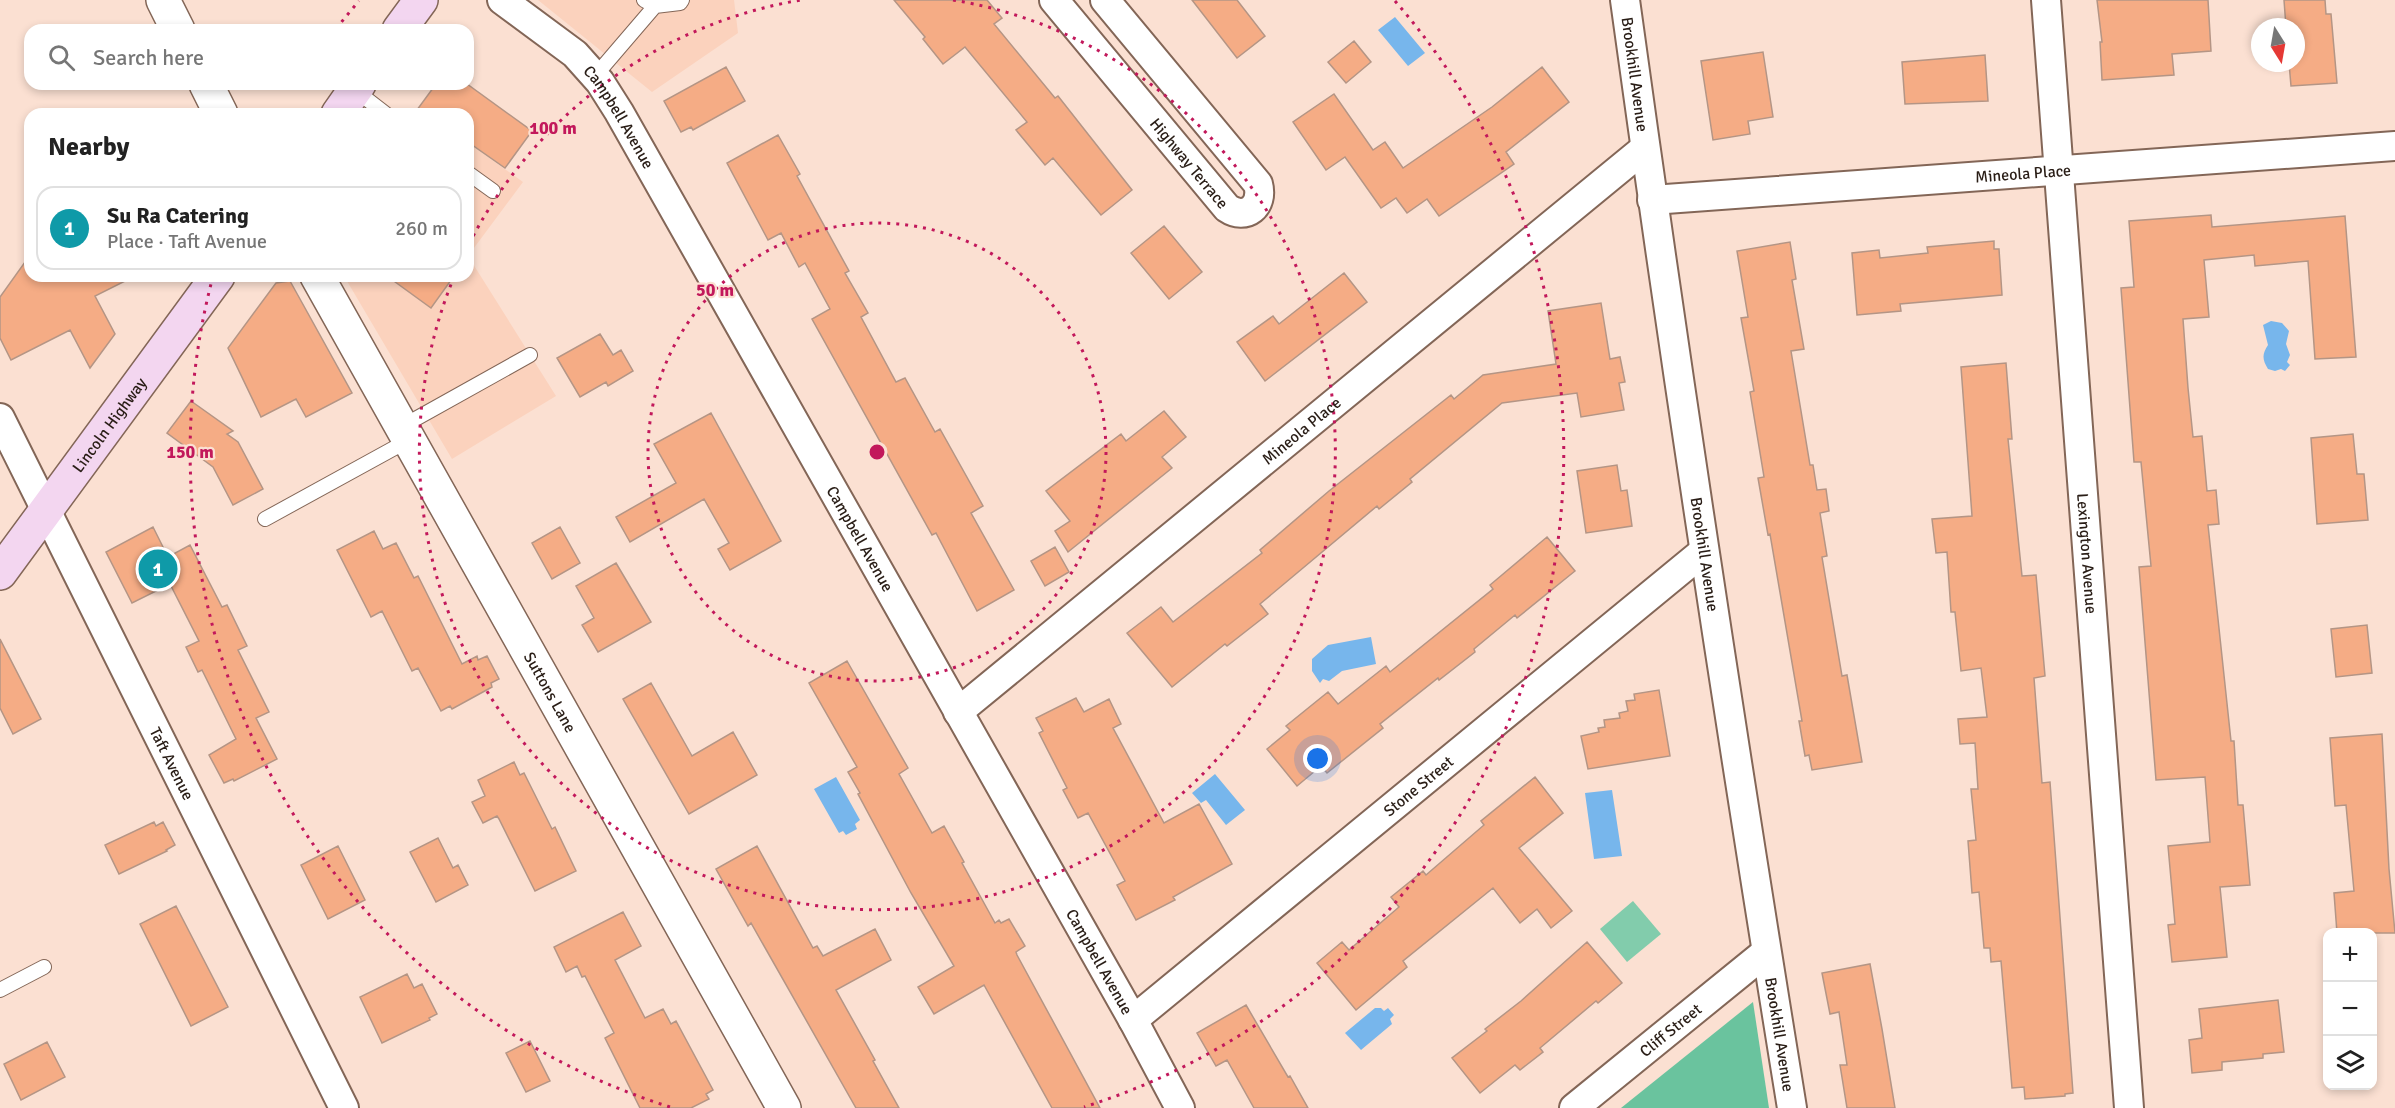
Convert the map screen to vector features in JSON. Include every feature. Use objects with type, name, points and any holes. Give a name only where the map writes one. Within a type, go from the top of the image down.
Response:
[{"type":"main road","points":[[403,24],[421,0]]},
{"type":"main road","name":"Lincoln Highway","points":[[0,573],[45,508],[214,282]]},
{"type":"street","points":[[163,0],[175,24]]},
{"type":"street","name":"Campbell Avenue","points":[[502,0],[575,54],[595,76],[619,112],[1133,1020],[1180,1108]]},
{"type":"street","name":"Highway Terrace","points":[[1054,0],[1227,208],[1240,213],[1249,212],[1260,200],[1258,184],[1105,0]]},
{"type":"street","name":"Brookhill Avenue","points":[[1625,0],[1704,551],[1791,1108]]},
{"type":"street","name":"Lexington Avenue","points":[[2046,0],[2057,171],[2129,1108]]},
{"type":"street","points":[[209,90],[218,108]]},
{"type":"street","name":"Mineola Place","points":[[1652,200],[2395,146]]},
{"type":"street","name":"Mineola Place","points":[[958,712],[1645,148]]},
{"type":"street","name":"Suttons Lane","points":[[320,282],[784,1108]]},
{"type":"street","name":"Taft Avenue","points":[[0,418],[344,1108]]},
{"type":"street","name":"Stone Street","points":[[1133,1020],[1704,551]]},
{"type":"street","name":"Cliff Street","points":[[1574,1108],[1766,952]]},
{"type":"lane","points":[[595,76],[649,3],[680,3],[682,0]]},
{"type":"lane","points":[[351,96],[374,108]]},
{"type":"lane","points":[[474,177],[493,191]]},
{"type":"lane","points":[[265,519],[530,355]]},
{"type":"lane","points":[[0,990],[44,967]]},
{"type":"shaded area","points":[[538,0],[734,0],[738,33],[652,92]]},
{"type":"shaded area","points":[[474,147],[523,182],[474,248]]},
{"type":"shaded area","points":[[474,266],[556,396],[452,459],[348,282],[474,282]]},
{"type":"green space","points":[[1633,901],[1661,934],[1627,962],[1600,929]]},
{"type":"green space","points":[[1753,1002],[1769,1108],[1621,1108]]},
{"type":"water","points":[[1395,17],[1425,53],[1408,66],[1378,30]]},
{"type":"water","points":[[2271,321],[2282,323],[2289,331],[2286,344],[2290,355],[2287,362],[2290,365],[2285,371],[2268,369],[2264,359],[2268,345],[2263,325]]},
{"type":"water","points":[[1371,637],[1376,664],[1342,671],[1329,681],[1323,679],[1320,683],[1312,671],[1312,659],[1328,645]]},
{"type":"water","points":[[1215,774],[1245,810],[1226,825],[1206,800],[1201,803],[1192,793]]},
{"type":"water","points":[[836,777],[860,820],[855,824],[857,829],[846,835],[843,831],[839,833],[814,789]]},
{"type":"water","points":[[1612,790],[1622,856],[1594,859],[1585,793]]},
{"type":"water","points":[[1375,1008],[1381,1008],[1384,1011],[1388,1008],[1394,1015],[1390,1019],[1392,1024],[1361,1050],[1345,1033]]},
{"type":"building","points":[[894,0],[987,0],[1002,18],[994,24],[1055,98],[1058,96],[1132,190],[1101,215],[1053,158],[1045,165],[1016,130],[1027,122],[965,47],[943,64],[923,39],[925,37]]},
{"type":"building","points":[[1192,0],[1237,0],[1265,36],[1237,58]]},
{"type":"building","points":[[2097,0],[2208,0],[2211,51],[2172,54],[2174,75],[2102,80],[2100,42],[2102,42]]},
{"type":"building","points":[[2284,0],[2325,0],[2326,14],[2331,14],[2337,83],[2291,86],[2290,72],[2305,72],[2305,18],[2285,18]]},
{"type":"building","points":[[1354,41],[1371,62],[1346,83],[1328,62]]},
{"type":"building","points":[[1763,52],[1773,117],[1748,121],[1750,134],[1713,140],[1701,61]]},
{"type":"building","points":[[1985,55],[1988,101],[1905,104],[1902,62]]},
{"type":"building","points":[[726,67],[745,101],[693,130],[691,127],[681,132],[664,101]]},
{"type":"building","points":[[1542,67],[1569,102],[1506,152],[1514,164],[1439,216],[1427,199],[1407,213],[1396,198],[1381,208],[1345,157],[1326,170],[1293,122],[1334,94],[1373,150],[1385,142],[1403,168],[1492,107]]},
{"type":"building","points":[[474,89],[532,131],[505,168],[474,146],[474,108],[418,108],[432,90]]},
{"type":"building","points":[[778,135],[800,174],[797,176],[849,271],[845,273],[868,313],[861,317],[896,382],[905,378],[935,432],[940,429],[983,506],[971,513],[1014,590],[977,611],[936,533],[932,535],[812,319],[830,309],[805,263],[799,267],[781,233],[768,240],[727,163]]},
{"type":"building","points":[[2211,215],[2212,227],[2345,216],[2356,357],[2315,359],[2308,261],[2255,266],[2254,255],[2204,260],[2209,317],[2183,319],[2188,388],[2193,437],[2202,436],[2207,491],[2216,490],[2219,524],[2208,525],[2231,741],[2234,741],[2238,805],[2243,805],[2250,885],[2220,887],[2227,957],[2172,962],[2168,925],[2175,924],[2168,846],[2210,842],[2205,777],[2156,780],[2139,567],[2151,566],[2141,462],[2134,462],[2121,288],[2134,287],[2129,221]]},
{"type":"building","points":[[1164,226],[1202,272],[1169,299],[1131,253]]},
{"type":"building","points":[[1994,241],[1994,249],[1999,249],[2002,295],[1900,304],[1901,311],[1857,315],[1852,253],[1879,250],[1880,258],[1928,253],[1927,247]]},
{"type":"building","points":[[1790,242],[1796,279],[1792,280],[1804,349],[1791,351],[1810,465],[1813,465],[1817,490],[1826,489],[1829,511],[1820,513],[1827,556],[1822,557],[1842,676],[1847,675],[1862,762],[1812,770],[1809,755],[1805,756],[1799,721],[1802,721],[1770,534],[1768,535],[1758,478],[1764,477],[1750,392],[1754,391],[1741,318],[1748,317],[1737,251]]},
{"type":"building","points":[[24,263],[24,282],[123,282],[95,296],[115,334],[90,368],[70,330],[11,360],[0,338],[0,297]]},
{"type":"building","points":[[1344,273],[1367,302],[1265,381],[1237,342],[1273,316],[1279,324]]},
{"type":"building","points":[[291,282],[352,393],[306,417],[296,399],[261,417],[228,348],[276,283]]},
{"type":"building","points":[[395,282],[450,282],[431,308]]},
{"type":"building","points":[[1601,303],[1610,359],[1620,357],[1625,382],[1619,383],[1624,410],[1581,417],[1577,393],[1502,403],[1410,479],[1412,482],[1379,509],[1377,506],[1260,604],[1268,614],[1227,646],[1225,644],[1172,687],[1127,633],[1161,607],[1173,622],[1262,553],[1260,550],[1329,491],[1451,395],[1454,399],[1483,375],[1556,364],[1548,311]]},
{"type":"building","points":[[600,334],[613,355],[621,350],[633,371],[608,386],[606,382],[580,397],[557,358]]},
{"type":"building","points":[[2006,363],[2012,439],[2008,439],[2022,576],[2036,575],[2045,676],[2034,678],[2042,783],[2050,782],[2073,1093],[2065,1094],[2065,1096],[2025,1099],[2024,1087],[2012,1088],[2001,961],[1991,962],[1990,948],[1984,948],[1979,892],[1972,893],[1968,841],[1976,840],[1971,789],[1978,789],[1975,743],[1960,744],[1958,719],[1987,717],[1981,668],[1961,671],[1955,612],[1951,612],[1947,552],[1936,553],[1932,519],[1972,516],[1961,367]]},
{"type":"building","points":[[191,401],[233,431],[227,434],[238,442],[263,489],[233,505],[213,467],[167,433]]},
{"type":"building","points":[[1164,411],[1186,437],[1162,457],[1172,468],[1068,552],[1055,531],[1070,521],[1046,491],[1121,434],[1126,441]]},
{"type":"building","points":[[711,413],[781,541],[730,570],[718,549],[729,543],[704,499],[630,542],[616,517],[676,483],[654,444]]},
{"type":"building","points":[[2353,434],[2357,474],[2364,474],[2368,520],[2317,524],[2311,438]]},
{"type":"building","points":[[1617,465],[1621,491],[1627,490],[1632,526],[1586,533],[1577,471]]},
{"type":"building","points":[[153,527],[168,557],[190,545],[222,607],[227,605],[247,646],[238,650],[269,712],[256,718],[277,759],[234,781],[233,779],[224,783],[209,755],[236,739],[202,670],[198,672],[186,647],[199,641],[170,584],[132,603],[106,552]]},
{"type":"building","points":[[560,527],[580,563],[552,579],[532,543]]},
{"type":"building","points":[[374,531],[383,549],[396,543],[414,578],[418,576],[462,664],[477,656],[478,660],[487,656],[499,679],[491,683],[492,687],[452,709],[450,706],[441,711],[418,668],[412,671],[382,611],[371,617],[337,550]]},
{"type":"building","points":[[1547,537],[1575,571],[1517,618],[1515,615],[1474,649],[1475,652],[1380,724],[1383,728],[1327,773],[1321,766],[1297,786],[1267,749],[1290,730],[1286,726],[1328,692],[1338,704],[1386,666],[1390,672],[1493,589],[1490,585]]},
{"type":"building","points":[[1055,547],[1069,572],[1045,586],[1031,561]]},
{"type":"building","points":[[616,563],[651,622],[598,652],[582,625],[594,618],[576,586]]},
{"type":"building","points":[[2367,625],[2372,673],[2336,677],[2331,629]]},
{"type":"building","points":[[0,639],[41,719],[13,734],[0,708]]},
{"type":"building","points":[[847,661],[908,768],[899,774],[932,833],[944,826],[995,923],[1009,919],[1025,946],[1016,952],[1017,955],[1100,1108],[1052,1108],[984,985],[934,1014],[918,987],[954,966],[911,893],[858,794],[860,793],[848,772],[857,767],[809,683]]},
{"type":"building","points":[[651,683],[692,756],[733,732],[757,775],[689,814],[623,699]]},
{"type":"building","points":[[1659,690],[1670,756],[1588,769],[1581,736],[1599,732],[1598,728],[1605,727],[1604,720],[1620,718],[1619,713],[1628,711],[1626,701],[1635,700],[1634,694]]},
{"type":"building","points":[[1076,698],[1084,712],[1109,699],[1121,724],[1113,728],[1164,823],[1199,804],[1232,864],[1173,897],[1175,900],[1136,920],[1117,885],[1125,881],[1088,813],[1078,818],[1063,790],[1067,788],[1039,733],[1043,731],[1036,718]]},
{"type":"building","points":[[2382,734],[2389,869],[2395,933],[2377,933],[2377,928],[2337,928],[2334,893],[2354,891],[2346,805],[2335,806],[2330,738]]},
{"type":"building","points":[[514,762],[520,775],[524,773],[552,829],[555,827],[576,871],[535,891],[497,816],[483,823],[472,802],[485,796],[478,780]]},
{"type":"building","points":[[1535,777],[1563,813],[1519,848],[1572,911],[1551,928],[1537,909],[1520,923],[1493,888],[1403,961],[1407,967],[1356,1010],[1317,963],[1342,942],[1349,950],[1399,907],[1391,897],[1423,871],[1426,875],[1484,825],[1481,821]]},
{"type":"building","points":[[154,822],[156,826],[163,822],[175,845],[119,874],[105,845]]},
{"type":"building","points":[[438,838],[453,868],[458,865],[468,885],[436,902],[410,852]]},
{"type":"building","points":[[338,846],[365,900],[328,919],[301,865]]},
{"type":"building","points":[[757,846],[813,948],[817,946],[823,956],[875,929],[891,960],[836,990],[899,1108],[856,1108],[751,923],[748,926],[716,869]]},
{"type":"building","points":[[176,906],[228,1007],[191,1026],[140,924]]},
{"type":"building","points":[[623,912],[641,946],[615,960],[645,1018],[663,1009],[671,1024],[676,1021],[713,1090],[706,1094],[709,1099],[691,1108],[640,1108],[605,1038],[614,1033],[585,976],[582,977],[577,966],[566,972],[554,947]]},
{"type":"building","points":[[1587,942],[1622,983],[1598,1003],[1596,1001],[1540,1048],[1543,1052],[1520,1070],[1515,1065],[1480,1093],[1452,1058],[1487,1031],[1485,1029],[1521,1001]]},
{"type":"building","points":[[1870,964],[1895,1108],[1847,1108],[1840,1065],[1847,1065],[1839,1012],[1830,1014],[1822,973]]},
{"type":"building","points":[[407,974],[414,988],[422,984],[437,1014],[429,1018],[430,1020],[382,1043],[360,997]]},
{"type":"building","points":[[2278,1000],[2284,1052],[2263,1054],[2263,1058],[2222,1062],[2222,1070],[2192,1073],[2189,1040],[2202,1038],[2199,1009]]},
{"type":"building","points":[[1246,1005],[1308,1108],[1254,1108],[1227,1060],[1216,1066],[1197,1033]]},
{"type":"building","points":[[530,1041],[550,1081],[526,1092],[506,1053]]},
{"type":"building","points":[[47,1042],[65,1077],[21,1100],[4,1064]]},
{"type":"place","name":"Su Ra Catering","points":[[158,569]]}]
